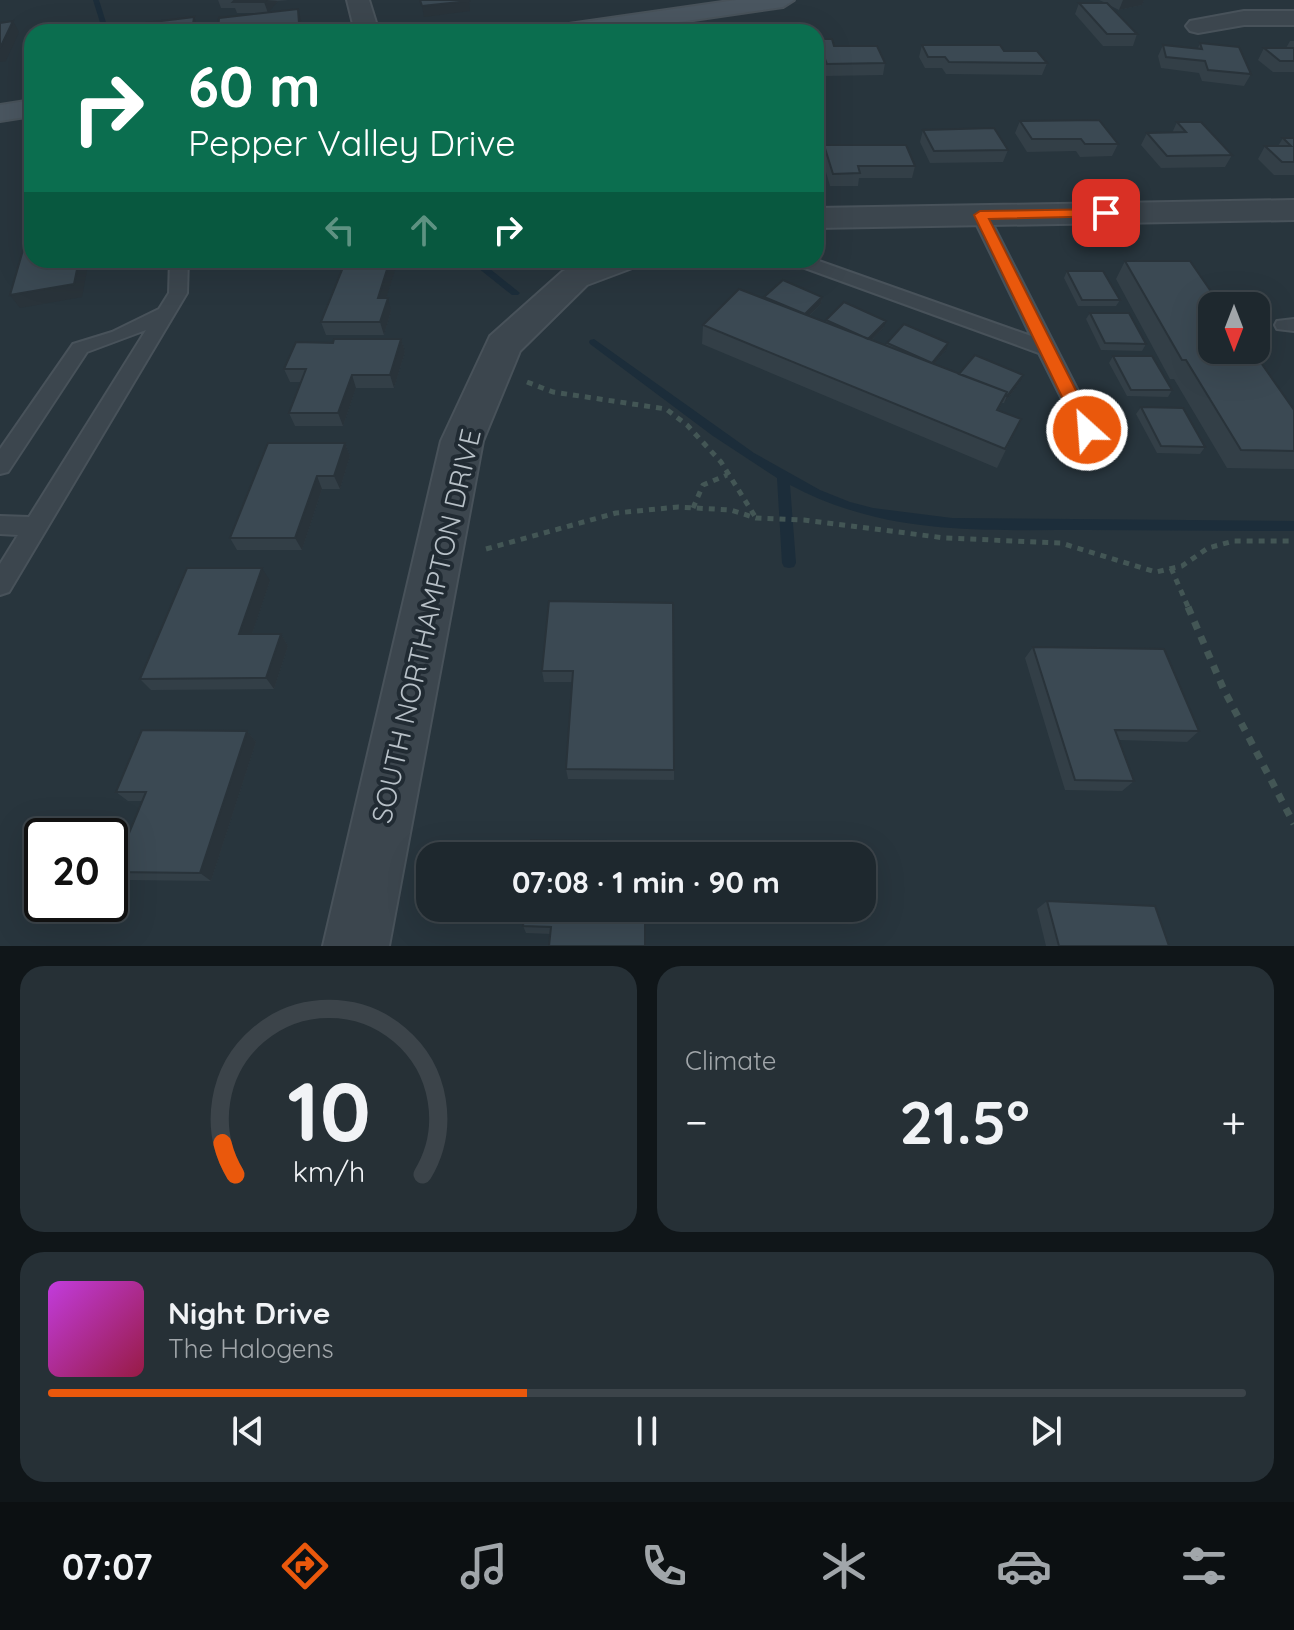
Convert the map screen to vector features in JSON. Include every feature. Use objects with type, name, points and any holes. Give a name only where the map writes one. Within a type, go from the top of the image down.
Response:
[{"type":"main road","points":[[617,24],[783,0]]},
{"type":"main road","points":[[0,113],[24,109]]},
{"type":"street","points":[[358,0],[365,24]]},
{"type":"street","points":[[1198,26],[1244,18],[1294,18]]},
{"type":"street","points":[[824,218],[1294,210]]},
{"type":"street","name":"SOUTH NORTHAMPTON DRIVE","points":[[356,946],[462,441],[503,345],[562,269]]},
{"type":"lane","points":[[980,215],[1087,430]]},
{"type":"lane","points":[[0,585],[178,293],[179,268]]},
{"type":"lane","points":[[822,268],[1047,349]]},
{"type":"lane","points":[[0,466],[80,348],[119,336],[167,312]]},
{"type":"lane","points":[[0,525],[36,526]]},
{"type":"path","points":[[493,368],[553,392],[666,409],[687,425],[721,462],[756,518]]},
{"type":"path","points":[[693,508],[703,485],[728,475]]},
{"type":"path","points":[[437,558],[485,549],[616,513],[693,508],[731,510],[756,518],[804,520],[945,538],[1061,543],[1156,572],[1182,566],[1208,548],[1234,541],[1294,541]]},
{"type":"path","points":[[1171,568],[1224,690],[1294,824]]},
{"type":"building","points":[[235,0],[266,0],[233,2]]},
{"type":"building","points":[[420,0],[468,0],[469,1],[422,6]]},
{"type":"building","points":[[1079,3],[1107,3],[1137,34],[1107,34]]},
{"type":"building","points":[[298,9],[299,23],[219,24],[219,18]]},
{"type":"building","points":[[194,17],[193,24],[137,24]]},
{"type":"building","points":[[13,21],[0,48],[0,23]]},
{"type":"building","points":[[824,39],[832,39],[834,46],[877,46],[885,63],[827,64]]},
{"type":"building","points":[[1200,43],[1239,47],[1251,74],[1208,70],[1205,61],[1166,57],[1163,45],[1202,49]]},
{"type":"building","points":[[922,45],[1000,45],[1004,51],[1037,51],[1047,63],[949,62],[945,57],[928,57]]},
{"type":"building","points":[[1264,48],[1294,48],[1294,61],[1280,61]]},
{"type":"building","points":[[1099,120],[1118,144],[1085,144],[1081,139],[1032,139],[1020,121]]},
{"type":"building","points":[[1177,122],[1201,122],[1232,155],[1167,156],[1147,133],[1186,132]]},
{"type":"building","points":[[994,128],[1008,150],[934,151],[923,130]]},
{"type":"building","points":[[1283,138],[1294,138],[1294,162],[1282,162],[1265,146],[1291,146]]},
{"type":"building","points":[[824,145],[906,145],[915,166],[858,166],[860,173],[833,174]]},
{"type":"building","points":[[24,247],[24,268],[77,268],[74,284],[10,295]]},
{"type":"building","points":[[1125,261],[1190,261],[1211,292],[1198,292],[1198,364],[1262,364],[1294,410],[1294,451],[1241,450],[1186,360],[1182,360]]},
{"type":"building","points":[[343,268],[387,268],[378,298],[388,298],[380,322],[321,322]]},
{"type":"building","points":[[1067,271],[1103,271],[1120,300],[1082,300]]},
{"type":"building","points":[[783,280],[822,297],[805,314],[764,297]]},
{"type":"building","points":[[739,289],[1007,392],[997,410],[1021,419],[1005,449],[703,325]]},
{"type":"building","points":[[844,302],[886,321],[868,339],[826,320]]},
{"type":"building","points":[[1090,313],[1129,313],[1146,344],[1105,343]]},
{"type":"building","points":[[904,324],[948,343],[932,363],[887,343]]},
{"type":"building","points":[[334,339],[401,339],[390,375],[352,375],[338,413],[289,413],[306,369],[284,369],[296,342],[333,343]]},
{"type":"building","points":[[975,355],[1023,375],[1007,396],[1007,392],[959,374]]},
{"type":"building","points":[[1113,356],[1152,356],[1172,390],[1131,390]]},
{"type":"building","points":[[1141,407],[1183,408],[1205,447],[1161,446]]},
{"type":"building","points":[[268,443],[345,443],[334,476],[317,476],[295,538],[230,538]]},
{"type":"building","points":[[187,568],[262,568],[239,634],[281,634],[266,678],[140,679]]},
{"type":"building","points":[[549,601],[673,603],[674,770],[566,769],[573,671],[542,671]]},
{"type":"building","points":[[1033,647],[1164,649],[1199,731],[1115,730],[1134,781],[1075,780]]},
{"type":"building","points":[[142,730],[247,731],[200,873],[128,872],[128,836],[146,792],[116,792]]},
{"type":"building","points":[[531,840],[682,842],[531,842]]},
{"type":"building","points":[[1047,901],[1155,906],[1169,946],[1059,946]]},
{"type":"building","points":[[523,922],[645,922],[645,946],[549,946],[551,927],[523,926]]},
{"type":"waterway","points":[[96,0],[104,24]]},
{"type":"waterway","points":[[483,268],[515,293]]},
{"type":"waterway","points":[[594,342],[717,433],[783,476]]},
{"type":"waterway","points":[[783,476],[848,506],[925,521],[1294,526]]},
{"type":"waterway","points":[[783,476],[789,563]]},
{"type":"route","points":[[1087,430],[980,215],[1106,213]]}]
